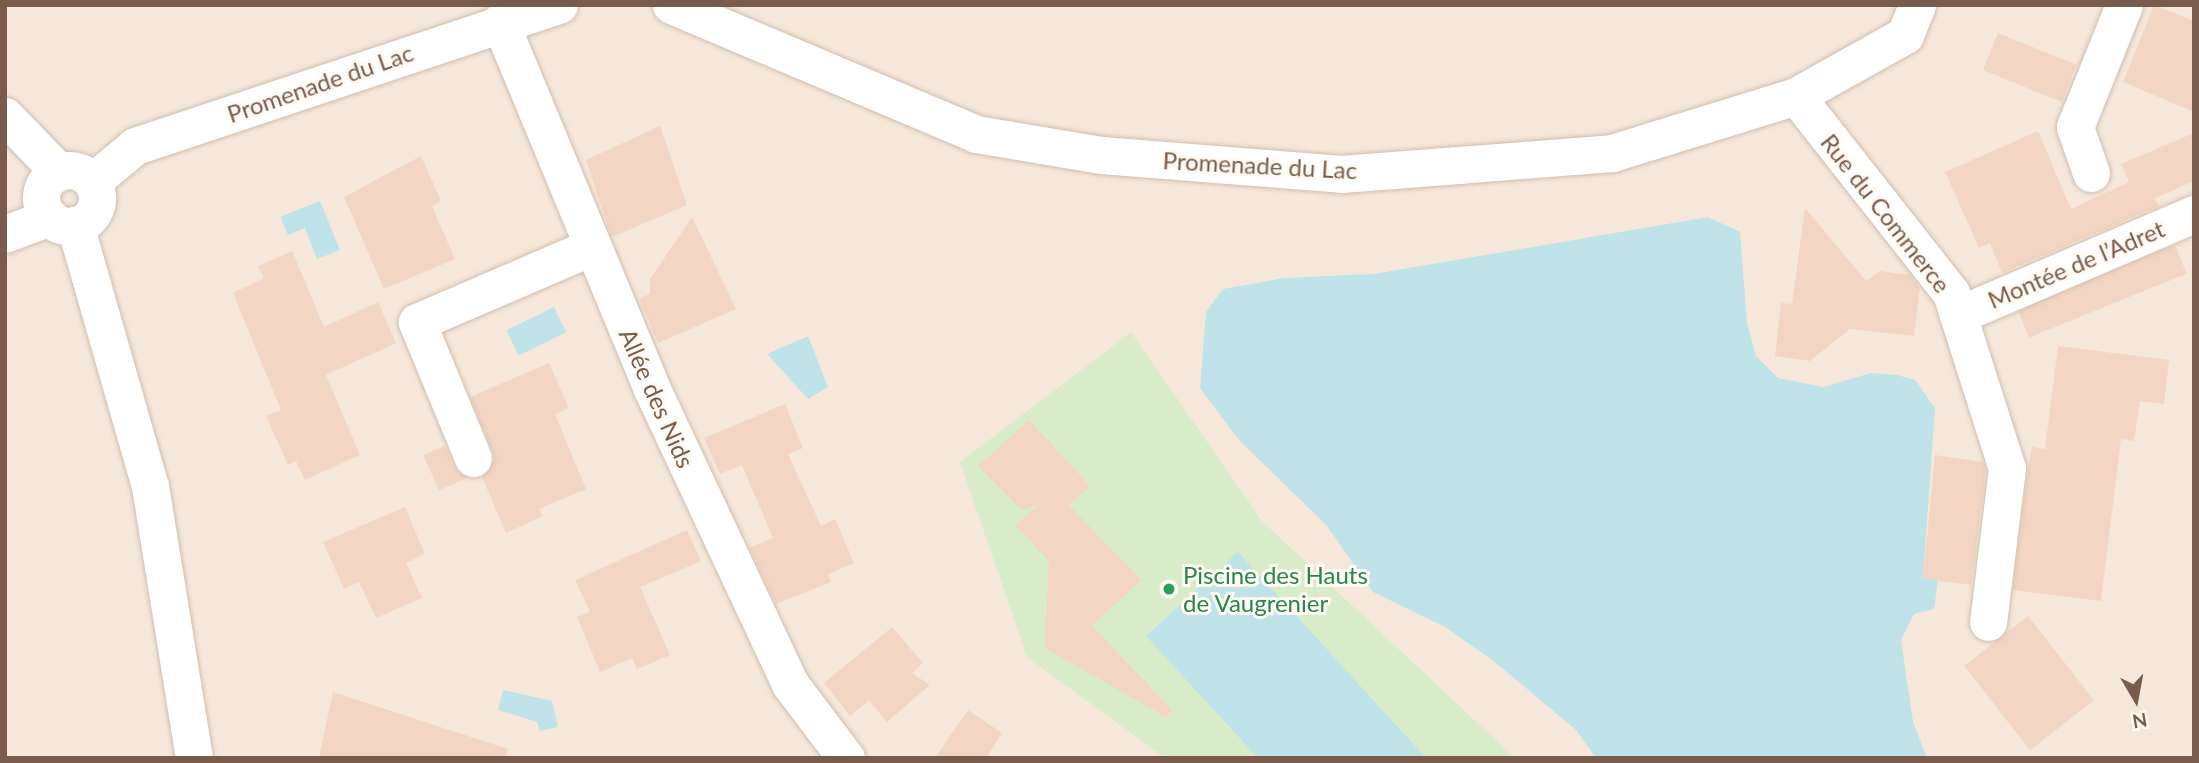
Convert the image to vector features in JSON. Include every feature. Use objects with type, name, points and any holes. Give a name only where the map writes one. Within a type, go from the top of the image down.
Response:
[{"type":"street","name":"Promenade du Lac","points":[[75,177],[135,146],[500,22],[559,5]]},
{"type":"street","name":"Promenade du Lac","points":[[671,5],[976,134],[1101,155],[1341,174],[1612,153],[1796,96],[1905,35],[1917,5]]},
{"type":"street","points":[[2091,173],[2075,127],[2124,5]]},
{"type":"street","name":"Allée des Nids","points":[[500,22],[591,247],[790,684],[846,758]]},
{"type":"street","name":"Rue du Commerce","points":[[1796,96],[1951,293],[2007,468],[1988,622]]},
{"type":"street","points":[[5,116],[75,177],[96,208],[62,221],[5,234]]},
{"type":"street","name":"Montée de l’Adret","points":[[1958,315],[2194,214]]},
{"type":"street","points":[[62,221],[150,486],[194,758]]},
{"type":"street","points":[[473,458],[417,322],[591,247]]},
{"type":"shaded area","points":[[5,5],[2194,5],[2194,758],[5,758]]},
{"type":"green space","name":"Piscine des Hauts de Vaugrenier","points":[[1131,332],[1262,521],[1515,758],[1165,758],[1027,657],[960,462]]},
{"type":"water","points":[[320,201],[340,250],[317,259],[305,228],[288,235],[280,217]]},
{"type":"water","points":[[1708,217],[1740,232],[1747,323],[1756,356],[1778,378],[1823,387],[1871,373],[1897,375],[1915,380],[1935,408],[1923,578],[1938,580],[1934,609],[1914,614],[1901,640],[1913,722],[1927,758],[1596,758],[1576,730],[1495,662],[1445,627],[1373,592],[1327,526],[1238,439],[1200,388],[1206,312],[1223,289],[1284,278],[1374,274]]},
{"type":"water","points":[[554,307],[566,332],[519,355],[506,330]]},
{"type":"water","points":[[808,336],[828,387],[808,399],[767,354]]},
{"type":"water","points":[[1238,552],[1426,758],[1258,758],[1146,636]]},
{"type":"water","points":[[503,690],[552,701],[558,727],[540,731],[537,722],[498,710]]},
{"type":"building","points":[[2154,5],[2194,21],[2194,112],[2123,82]]},
{"type":"building","points":[[1998,33],[2077,65],[2062,102],[1983,70]]},
{"type":"building","points":[[660,126],[687,205],[612,237],[586,160]]},
{"type":"building","points":[[2038,131],[2071,209],[2129,182],[2121,164],[2194,133],[2194,181],[2155,198],[2159,206],[2002,273],[1990,243],[1979,248],[1945,172]]},
{"type":"building","points":[[421,156],[441,201],[432,206],[455,259],[384,289],[344,197]]},
{"type":"building","points":[[1805,208],[1866,281],[1880,271],[1910,275],[1920,288],[1914,336],[1850,329],[1810,361],[1775,356],[1781,303],[1792,304]]},
{"type":"building","points":[[692,217],[736,309],[658,343],[639,298],[650,294],[650,279]]},
{"type":"building","points":[[2175,245],[2187,274],[2029,337],[2017,309]]},
{"type":"building","points":[[292,251],[324,327],[378,302],[396,343],[326,375],[360,455],[305,480],[296,461],[288,465],[266,416],[281,410],[233,293],[264,278],[258,266]]},
{"type":"building","points":[[2058,346],[2169,360],[2164,404],[2140,401],[2134,441],[2121,439],[2101,601],[2013,590],[2028,468],[2032,447],[2045,449]]},
{"type":"building","points":[[549,363],[569,408],[555,414],[586,489],[539,509],[543,516],[506,533],[482,477],[494,461],[493,451],[470,397]]},
{"type":"building","points":[[785,404],[803,448],[788,454],[821,526],[835,519],[854,563],[828,574],[831,582],[776,604],[750,548],[773,538],[742,465],[720,474],[704,438]]},
{"type":"building","points":[[1029,420],[1090,486],[1069,505],[1141,580],[1092,626],[1172,710],[1166,717],[1045,648],[1049,561],[1015,525],[1040,504],[1022,510],[978,466]]},
{"type":"building","points":[[445,446],[454,467],[468,478],[439,490],[423,455]]},
{"type":"building","points":[[1935,455],[1983,462],[1986,470],[1971,585],[1923,579]]},
{"type":"building","points":[[405,507],[425,554],[406,563],[422,598],[376,618],[359,582],[344,589],[323,542]]},
{"type":"building","points":[[687,530],[701,561],[640,587],[670,655],[637,669],[632,658],[600,672],[577,617],[590,612],[575,580]]},
{"type":"building","points":[[2028,616],[2094,700],[2030,750],[1964,666]]},
{"type":"building","points":[[892,627],[923,663],[912,673],[930,685],[887,722],[869,700],[850,716],[824,683]]},
{"type":"building","points":[[333,692],[508,749],[506,758],[319,758]]},
{"type":"building","points":[[968,710],[1002,733],[986,758],[935,758]]},
{"type":"place","name":"Piscine des Hauts de Vaugrenier","points":[[1169,589]]}]
